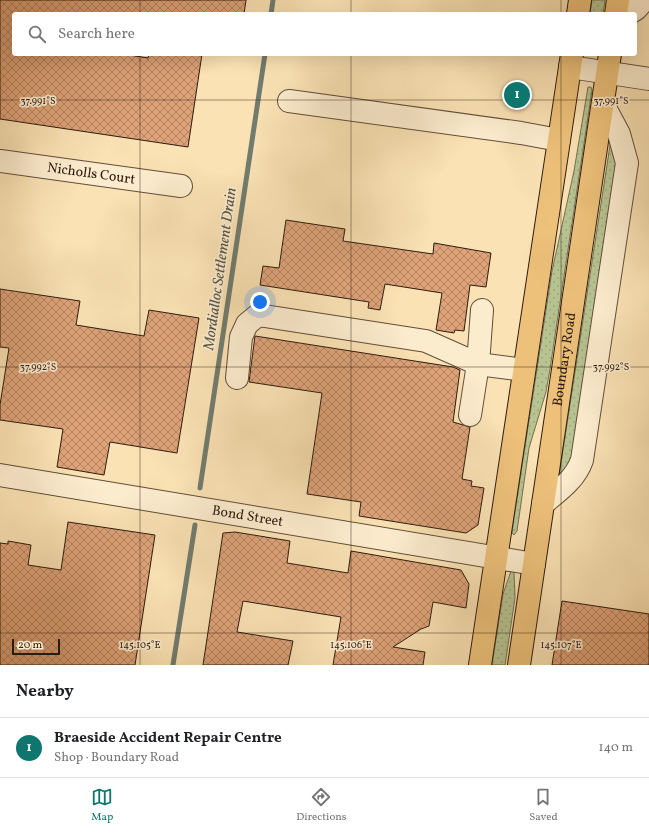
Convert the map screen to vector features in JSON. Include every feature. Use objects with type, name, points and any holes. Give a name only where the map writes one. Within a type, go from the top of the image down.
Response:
[{"type":"main road","points":[[578,12],[580,0]]},
{"type":"main road","points":[[616,12],[618,0]]},
{"type":"main road","points":[[480,665],[571,60]]},
{"type":"main road","name":"Boundary Road","points":[[519,665],[609,63]]},
{"type":"street","points":[[631,12],[644,0]]},
{"type":"street","points":[[571,60],[609,63],[649,79]]},
{"type":"street","points":[[289,101],[521,133],[559,140]]},
{"type":"street","points":[[543,504],[566,485],[576,474],[580,466],[627,163],[618,134],[603,104]]},
{"type":"street","name":"Nicholls Court","points":[[0,161],[181,186]]},
{"type":"street","points":[[470,414],[478,364],[482,310]]},
{"type":"street","points":[[237,378],[241,337],[247,324],[258,315],[426,341],[478,364],[524,370]]},
{"type":"street","name":"Bond Street","points":[[0,475],[534,564]]},
{"type":"green space","points":[[592,0],[605,0],[603,12],[590,12]]},
{"type":"green space","points":[[588,87],[591,87],[592,90],[550,369],[546,392],[529,448],[517,531],[514,535],[512,533],[513,525],[552,271],[574,171]]},
{"type":"green space","points":[[611,139],[618,154],[571,463],[558,482]]},
{"type":"green space","points":[[511,571],[514,572],[515,598],[505,665],[492,665],[503,594]]},
{"type":"building","points":[[0,0],[246,0],[244,12],[12,12],[12,56],[136,56],[148,58],[148,56],[202,56],[188,147],[0,119]]},
{"type":"building","points":[[286,220],[345,229],[343,241],[433,254],[434,243],[491,253],[486,287],[470,285],[464,331],[455,330],[454,333],[436,330],[442,293],[385,284],[380,310],[368,308],[369,302],[260,285],[263,266],[279,268]]},
{"type":"building","points":[[0,289],[80,301],[76,325],[144,336],[149,310],[199,318],[177,453],[110,442],[104,475],[57,467],[63,429],[0,420],[0,405],[9,348],[0,347]]},
{"type":"building","points":[[255,336],[453,367],[460,370],[453,422],[470,427],[462,479],[472,481],[471,486],[484,488],[478,525],[466,533],[359,516],[361,502],[307,494],[322,393],[249,382]]},
{"type":"building","points":[[68,522],[155,535],[135,665],[0,665],[0,543],[8,544],[8,541],[31,545],[28,565],[61,570]]},
{"type":"building","points":[[235,532],[290,541],[287,563],[348,573],[351,551],[461,570],[469,584],[466,608],[433,602],[429,626],[421,629],[393,647],[425,652],[423,665],[333,665],[341,617],[243,601],[237,632],[293,641],[288,665],[203,665],[223,533]]},
{"type":"building","points":[[562,601],[649,614],[649,665],[552,665]]},
{"type":"waterway","name":"Mordialloc Settlement Drain","points":[[271,12],[273,0]]},
{"type":"waterway","name":"Mordialloc Settlement Drain","points":[[200,488],[265,56]]},
{"type":"waterway","name":"Mordialloc Settlement Drain","points":[[173,665],[195,525]]},
{"type":"place","name":"Braeside Accident Repair Centre","points":[[517,95]]}]
